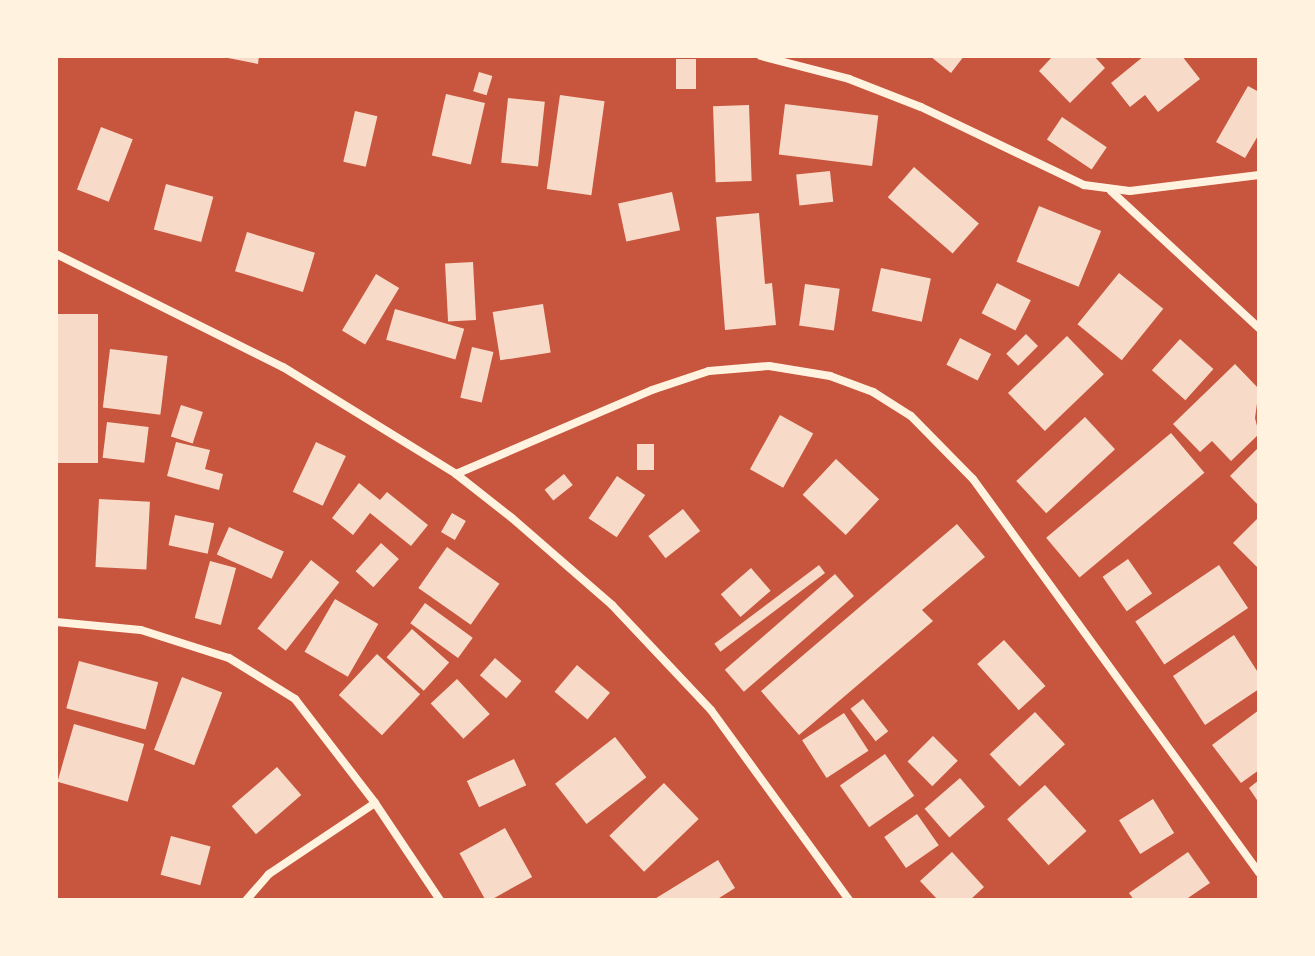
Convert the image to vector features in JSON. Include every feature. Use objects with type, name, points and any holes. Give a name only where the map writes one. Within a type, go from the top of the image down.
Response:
[{"type":"street","points":[[761,56],[849,79],[921,107],[1033,164],[1111,191],[1172,189],[1259,175]]},
{"type":"street","points":[[1111,191],[1259,328]]},
{"type":"street","points":[[56,254],[283,367],[456,474],[612,605],[660,654],[711,710],[849,900]]},
{"type":"street","points":[[456,474],[652,390],[709,371],[769,366],[830,376],[873,392],[911,416],[973,479],[1259,873]]},
{"type":"street","points":[[56,622],[141,630],[229,658],[295,699],[375,803],[440,900]]},
{"type":"street","points":[[246,900],[269,874],[375,803]]},
{"type":"building","points":[[218,56],[259,56],[258,64]]},
{"type":"building","points":[[930,56],[964,56],[951,73]]},
{"type":"building","points":[[1053,56],[1094,56],[1105,68],[1070,103],[1039,71]]},
{"type":"building","points":[[1144,56],[1182,56],[1200,79],[1158,112],[1145,95],[1130,107],[1111,83]]},
{"type":"building","points":[[676,59],[696,59],[696,89],[676,89]]},
{"type":"building","points":[[479,72],[492,76],[487,95],[473,91]]},
{"type":"building","points":[[1248,86],[1259,92],[1259,134],[1245,158],[1216,142]]},
{"type":"building","points":[[446,94],[485,103],[471,164],[432,155]]},
{"type":"building","points":[[560,95],[605,101],[591,195],[547,189]]},
{"type":"building","points":[[508,98],[545,102],[538,167],[501,163]]},
{"type":"building","points":[[785,104],[878,115],[872,166],[779,155]]},
{"type":"building","points":[[749,105],[752,181],[716,182],[713,106]]},
{"type":"building","points":[[355,111],[377,116],[366,167],[343,162]]},
{"type":"building","points":[[1062,117],[1107,147],[1092,170],[1047,139]]},
{"type":"building","points":[[101,127],[133,139],[109,202],[77,190]]},
{"type":"building","points":[[914,167],[979,223],[953,254],[888,197]]},
{"type":"building","points":[[830,171],[833,202],[799,205],[796,175]]},
{"type":"building","points":[[166,184],[213,197],[201,242],[154,229]]},
{"type":"building","points":[[672,192],[680,230],[626,242],[618,203]]},
{"type":"building","points":[[1039,206],[1101,231],[1079,287],[1017,262]]},
{"type":"building","points":[[759,213],[765,284],[772,283],[776,325],[725,330],[716,217]]},
{"type":"building","points":[[247,232],[315,253],[303,292],[235,271]]},
{"type":"building","points":[[473,262],[476,320],[448,321],[445,263]]},
{"type":"building","points":[[881,268],[931,279],[922,322],[872,311]]},
{"type":"building","points":[[1119,273],[1163,309],[1122,360],[1077,324]]},
{"type":"building","points":[[376,274],[399,288],[365,344],[342,331]]},
{"type":"building","points":[[997,283],[1031,300],[1015,331],[982,313]]},
{"type":"building","points":[[805,284],[840,289],[834,330],[799,326]]},
{"type":"building","points":[[543,304],[551,352],[500,360],[493,312]]},
{"type":"building","points":[[395,309],[464,329],[455,360],[386,340]]},
{"type":"building","points":[[56,314],[98,314],[98,463],[56,463]]},
{"type":"building","points":[[1026,334],[1038,346],[1018,366],[1006,354]]},
{"type":"building","points":[[1067,336],[1104,374],[1045,431],[1008,393]]},
{"type":"building","points":[[960,338],[991,354],[978,381],[946,365]]},
{"type":"building","points":[[1180,339],[1213,369],[1185,400],[1152,370]]},
{"type":"building","points":[[472,347],[493,352],[482,403],[460,398]]},
{"type":"building","points":[[110,349],[168,356],[160,415],[103,408]]},
{"type":"building","points":[[1235,364],[1259,389],[1255,418],[1259,434],[1231,461],[1212,441],[1200,452],[1173,424]]},
{"type":"building","points":[[181,405],[203,412],[193,443],[171,436]]},
{"type":"building","points":[[780,415],[813,433],[783,488],[750,469]]},
{"type":"building","points":[[1085,417],[1115,449],[1046,513],[1016,481]]},
{"type":"building","points":[[107,422],[149,427],[144,463],[103,458]]},
{"type":"building","points":[[1171,433],[1204,473],[1080,578],[1046,538]]},
{"type":"building","points":[[176,442],[210,450],[205,469],[223,474],[219,490],[167,476]]},
{"type":"building","points":[[316,442],[346,456],[323,506],[293,492]]},
{"type":"building","points":[[637,444],[654,444],[654,470],[637,470]]},
{"type":"building","points":[[1259,447],[1259,506],[1230,476]]},
{"type":"building","points":[[836,459],[879,499],[846,535],[803,495]]},
{"type":"building","points":[[564,474],[573,485],[553,501],[545,490]]},
{"type":"building","points":[[617,476],[645,495],[617,537],[588,518]]},
{"type":"building","points":[[359,483],[380,500],[387,492],[428,525],[411,546],[370,513],[353,535],[332,518]]},
{"type":"building","points":[[99,499],[150,502],[146,570],[95,567]]},
{"type":"building","points":[[683,509],[700,531],[666,558],[648,536]]},
{"type":"building","points":[[452,513],[466,521],[455,540],[441,532]]},
{"type":"building","points":[[175,515],[214,523],[208,554],[169,545]]},
{"type":"building","points":[[1259,517],[1259,569],[1233,543]]},
{"type":"building","points":[[957,524],[985,557],[922,610],[933,621],[799,735],[761,691]]},
{"type":"building","points":[[229,527],[284,551],[272,579],[217,554]]},
{"type":"building","points":[[381,543],[399,559],[373,587],[356,571]]},
{"type":"building","points":[[447,547],[499,584],[471,625],[418,588]]},
{"type":"building","points":[[1128,559],[1152,593],[1127,611],[1103,577]]},
{"type":"building","points":[[311,560],[339,582],[286,651],[257,629]]},
{"type":"building","points":[[210,561],[236,568],[221,625],[195,618]]},
{"type":"building","points":[[819,565],[825,573],[720,652],[714,644]]},
{"type":"building","points":[[1219,565],[1248,608],[1164,665],[1135,621]]},
{"type":"building","points":[[751,568],[771,591],[740,617],[721,594]]},
{"type":"building","points":[[835,574],[854,596],[744,692],[725,670]]},
{"type":"building","points":[[335,599],[378,624],[348,677],[304,652]]},
{"type":"building","points":[[425,603],[473,638],[458,658],[410,623]]},
{"type":"building","points":[[412,629],[449,662],[424,691],[387,657]]},
{"type":"building","points":[[1234,635],[1259,674],[1259,689],[1205,725],[1173,676]]},
{"type":"building","points":[[1004,640],[1045,686],[1019,710],[977,664]]},
{"type":"building","points":[[377,654],[420,694],[382,735],[339,695]]},
{"type":"building","points":[[495,658],[521,681],[506,698],[480,675]]},
{"type":"building","points":[[79,661],[158,682],[146,730],[66,708]]},
{"type":"building","points":[[577,665],[610,693],[587,719],[555,692]]},
{"type":"building","points":[[182,677],[222,692],[194,765],[154,750]]},
{"type":"building","points":[[457,679],[490,714],[463,739],[431,704]]},
{"type":"building","points":[[863,699],[888,731],[876,741],[850,709]]},
{"type":"building","points":[[1259,710],[1259,770],[1241,783],[1212,745]]},
{"type":"building","points":[[1035,712],[1065,744],[1020,786],[990,754]]},
{"type":"building","points":[[844,713],[869,751],[827,778],[802,740]]},
{"type":"building","points":[[74,724],[144,744],[128,802],[57,782]]},
{"type":"building","points":[[933,736],[958,761],[932,786],[908,761]]},
{"type":"building","points":[[615,737],[646,777],[587,824],[555,784]]},
{"type":"building","points":[[885,754],[914,796],[869,827],[840,786]]},
{"type":"building","points":[[514,759],[526,785],[479,807],[467,781]]},
{"type":"building","points":[[277,767],[301,795],[256,834],[232,806]]},
{"type":"building","points":[[960,778],[985,807],[949,838],[925,809]]},
{"type":"building","points":[[1259,780],[1259,803],[1249,788]]},
{"type":"building","points":[[664,783],[699,819],[644,872],[609,836]]},
{"type":"building","points":[[1045,785],[1086,831],[1049,865],[1007,819]]},
{"type":"building","points":[[1153,799],[1174,833],[1140,854],[1119,820]]},
{"type":"building","points":[[917,814],[939,845],[906,868],[884,837]]},
{"type":"building","points":[[505,828],[532,877],[485,900],[460,853]]},
{"type":"building","points":[[171,836],[211,847],[200,885],[161,875]]},
{"type":"building","points":[[952,852],[984,887],[970,900],[938,900],[920,881]]},
{"type":"building","points":[[1188,852],[1210,883],[1185,900],[1134,900],[1129,893]]},
{"type":"building","points":[[718,860],[735,888],[716,900],[653,900]]}]
